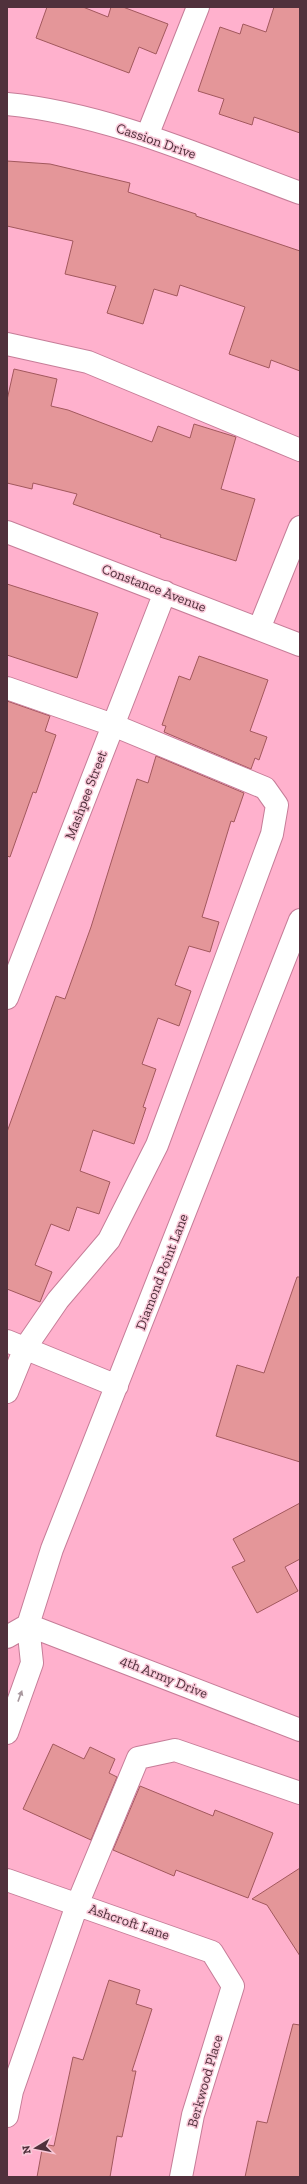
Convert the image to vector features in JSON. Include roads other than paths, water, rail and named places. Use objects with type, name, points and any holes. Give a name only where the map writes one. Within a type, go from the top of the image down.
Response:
[{"type":"street","points":[[147,136],[198,7]]},
{"type":"street","name":"Cassion Drive","points":[[7,104],[58,112],[147,136],[300,193]]},
{"type":"street","points":[[7,344],[88,362],[300,450]]},
{"type":"street","points":[[259,629],[300,527]]},
{"type":"street","name":"Constance Avenue","points":[[7,532],[165,592],[300,646]]},
{"type":"street","name":"Mashpee Street","points":[[7,998],[165,592]]},
{"type":"street","points":[[7,688],[113,725],[265,788],[277,805],[272,834],[157,1145],[109,1240],[58,1300],[16,1345],[7,1392]]},
{"type":"street","name":"Diamond Point Lane","points":[[7,1733],[32,1663],[28,1625],[52,1549],[300,920]]},
{"type":"street","points":[[16,1345],[117,1386]]},
{"type":"street","points":[[7,1638],[28,1625]]},
{"type":"street","name":"4th Army Drive","points":[[28,1625],[300,1730]]},
{"type":"street","points":[[7,2116],[12,2091],[77,1904],[138,1758],[175,1750],[300,1794]]},
{"type":"street","name":"Ashcroft Lane","points":[[7,1880],[212,1952],[233,1986]]},
{"type":"street","name":"Berkwood Place","points":[[181,2177],[193,2115],[233,1986]]}]
